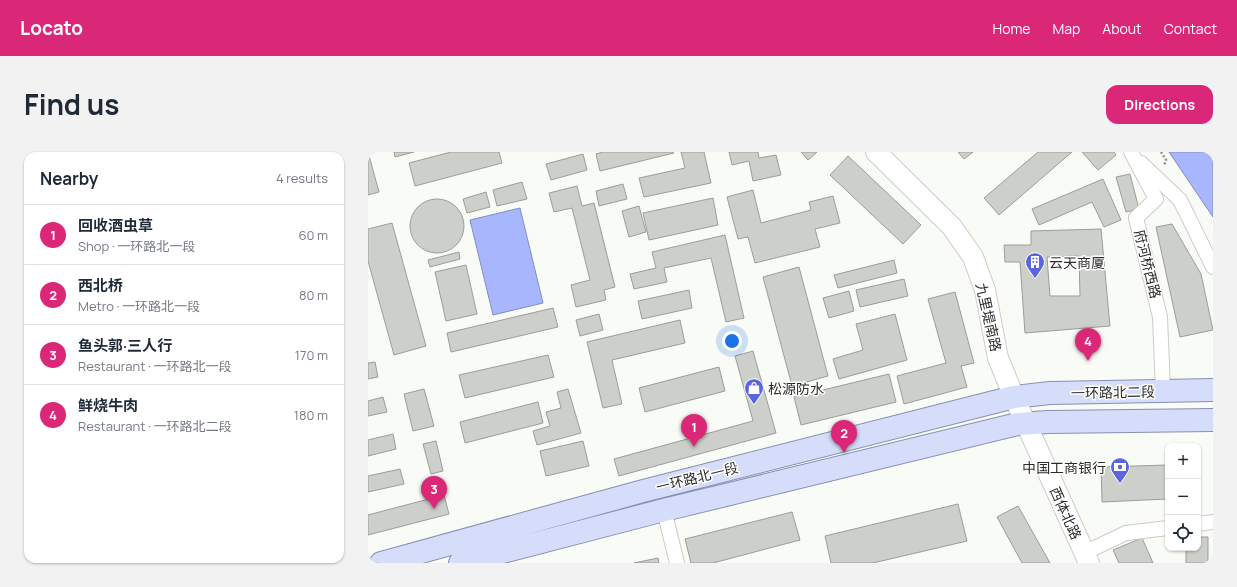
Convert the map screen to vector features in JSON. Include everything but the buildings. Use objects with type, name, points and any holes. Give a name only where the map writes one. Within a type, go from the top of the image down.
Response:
[{"type":"main road","name":"一环路北二段","points":[[1014,398],[1050,393],[1213,390]]},
{"type":"main road","name":"一环路北一段","points":[[381,563],[643,491],[1014,398]]},
{"type":"main road","name":"一环路北二段","points":[[1022,425],[1048,422],[1213,420]]},
{"type":"main road","name":"一环路北一段","points":[[460,563],[664,510],[1022,425]]},
{"type":"street","name":"九里堤南路","points":[[876,152],[952,227],[973,257],[986,290],[998,358],[1014,398]]},
{"type":"street","points":[[1133,155],[1180,200],[1213,267]]},
{"type":"street","name":"府河桥西路","points":[[1133,155],[1156,199],[1136,218],[1160,317],[1163,391]]},
{"type":"street","name":"西体北路","points":[[1014,398],[1022,425],[1086,558]]},
{"type":"street","points":[[664,510],[677,563]]},
{"type":"street","points":[[1201,524],[1213,522]]},
{"type":"street","points":[[1086,558],[1126,533],[1165,528]]},
{"type":"water","points":[[1169,152],[1213,152],[1213,217]]},
{"type":"water","points":[[520,208],[543,303],[493,315],[470,220]]},
{"type":"place","name":"云天商厦","points":[[1035,279]]},
{"type":"place","name":"鲜烧牛肉","points":[[1088,361]]},
{"type":"place","name":"松源防水","points":[[754,405]]},
{"type":"place","name":"回收酒虫草","points":[[694,447]]},
{"type":"place","name":"西北桥","points":[[844,453]]},
{"type":"place","name":"中国工商银行","points":[[1120,484]]},
{"type":"place","name":"鱼头郭·三人行","points":[[434,509]]}]
